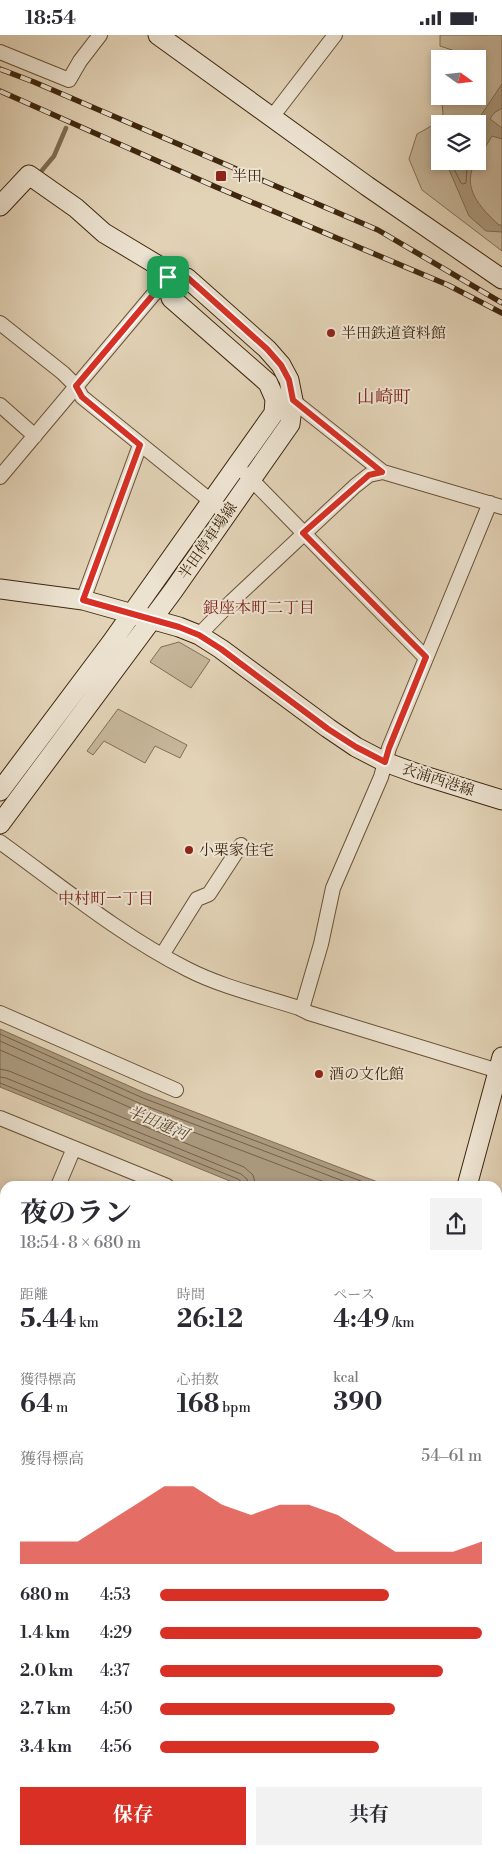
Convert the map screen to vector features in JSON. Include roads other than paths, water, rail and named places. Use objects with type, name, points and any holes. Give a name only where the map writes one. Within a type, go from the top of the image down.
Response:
[{"type":"main road","points":[[165,37],[367,186],[502,279]]},
{"type":"main road","points":[[0,206],[29,175],[76,208],[104,233],[159,266],[168,277],[172,298],[268,383]]},
{"type":"main road","name":"半田停車場線","points":[[0,824],[152,620],[290,424],[293,400],[289,380],[281,365],[267,349],[188,278],[168,277]]},
{"type":"main road","name":"半田停車場線","points":[[0,791],[132,614],[274,413],[274,399],[268,383]]},
{"type":"main road","name":"衣浦西港線","points":[[0,589],[83,600],[179,627],[199,635],[221,649],[328,729],[356,747],[385,762],[418,774],[502,799]]},
{"type":"main road","points":[[468,1181],[501,1067]]},
{"type":"street","points":[[0,52],[70,80],[80,61],[100,35]]},
{"type":"street","points":[[272,117],[331,36]]},
{"type":"street","points":[[3,468],[35,436],[168,277]]},
{"type":"street","points":[[0,323],[76,386],[82,397],[227,514]]},
{"type":"street","points":[[268,383],[293,400],[382,472],[496,505],[426,657],[389,748],[381,777],[333,888],[302,1009]]},
{"type":"street","points":[[0,405],[35,436]]},
{"type":"street","points":[[83,600],[140,445]]},
{"type":"street","points":[[237,466],[426,657]]},
{"type":"street","points":[[199,635],[303,533],[362,480],[369,475],[382,472]]},
{"type":"street","points":[[0,843],[124,932],[162,955],[218,983],[402,1043],[501,1067]]},
{"type":"street","points":[[162,955],[197,899],[209,894],[241,845]]},
{"type":"street","points":[[0,1013],[176,1090]]},
{"type":"street","points":[[0,1118],[156,1181]]},
{"type":"street","points":[[60,1181],[74,1148]]},
{"type":"water","points":[[502,84],[502,108],[494,113],[490,119],[502,128],[502,139],[492,136],[486,146],[486,115],[481,115]]},
{"type":"water","points":[[449,170],[472,170],[470,180],[475,197],[486,212],[499,225],[502,225],[502,232],[486,231],[469,216]]},
{"type":"water","name":"半田運河","points":[[0,1029],[145,1093],[375,1181],[230,1181],[0,1087]]},
{"type":"waterway","points":[[39,174],[54,156],[66,128]]},
{"type":"railway","points":[[0,69],[378,230],[502,303]]},
{"type":"railway","points":[[0,91],[216,187],[448,285],[502,313]]},
{"type":"place","name":"半田","points":[[221,176]]},
{"type":"place","name":"半田鉄道資料館","points":[[331,333]]},
{"type":"place","name":"小栗家住宅","points":[[189,850]]},
{"type":"place","name":"酒の文化館","points":[[319,1074]]},
{"type":"district","name":"山崎町","points":[[384,397]]},
{"type":"district","name":"銀座本町二丁目","points":[[259,608]]},
{"type":"district","name":"中村町一丁目","points":[[106,899]]}]
